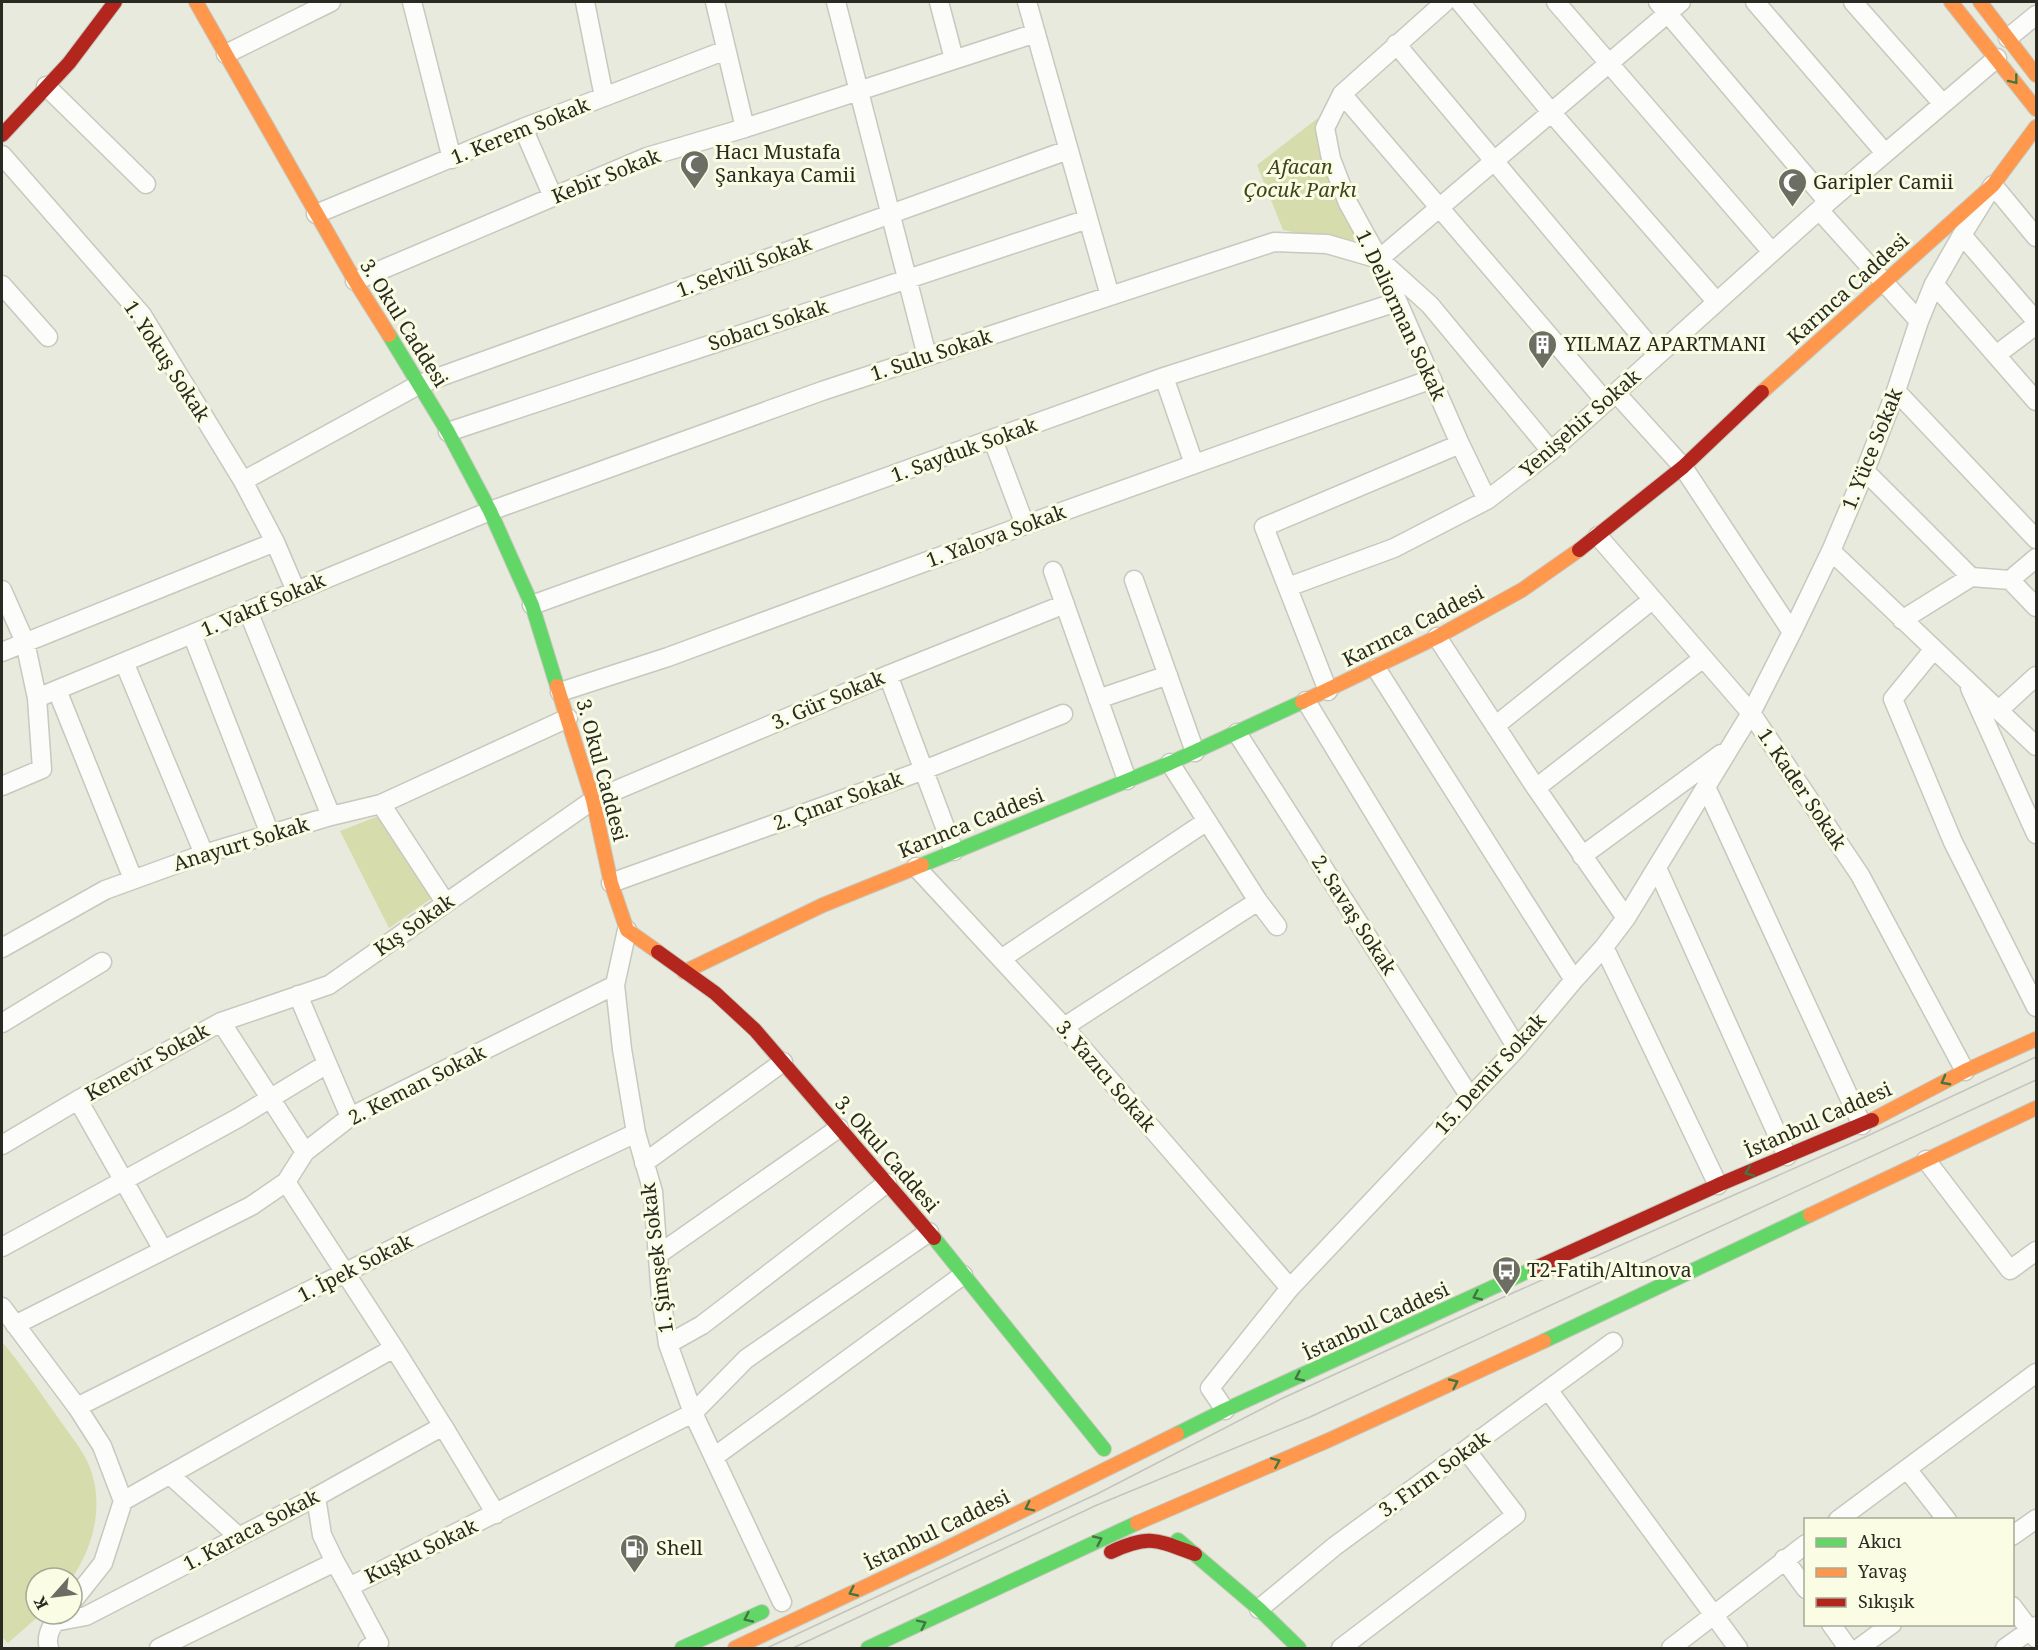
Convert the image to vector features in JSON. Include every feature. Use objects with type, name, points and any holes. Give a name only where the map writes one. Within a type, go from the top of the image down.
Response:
[{"type":"main road","points":[[2,135],[69,63],[115,2]]},
{"type":"main road","name":"3. Okul Caddesi","points":[[196,2],[355,281],[448,432],[490,511],[532,605],[593,800],[611,883],[627,930],[723,1000],[755,1030],[929,1232],[1099,1451],[1116,1464]]},
{"type":"main road","points":[[1951,2],[2037,109]]},
{"type":"main road","points":[[1980,2],[2037,75]]},
{"type":"main road","name":"Karınca Caddesi","points":[[684,972],[823,905],[1170,763],[1237,733],[1376,668],[1522,590],[1598,536],[1683,467],[1761,393],[1993,185],[2037,127]]},
{"type":"main road","points":[[1965,1071],[2019,1032]]},
{"type":"main road","name":"İstanbul Caddesi","points":[[735,1648],[930,1556],[1225,1410],[1718,1185],[1862,1125],[1965,1071],[2037,1039]]},
{"type":"main road","points":[[868,1648],[1121,1530],[1329,1440],[1551,1338],[2037,1108]]},
{"type":"main road","points":[[1197,1513],[1204,1497],[1212,1490]]},
{"type":"main road","points":[[1121,1530],[1149,1526],[1174,1536],[1299,1648]]},
{"type":"main road","points":[[1102,1556],[1133,1542],[1145,1540],[1158,1541],[1195,1554]]},
{"type":"main road","points":[[1220,1557],[1258,1609]]},
{"type":"main road","points":[[682,1648],[787,1600]]},
{"type":"street","points":[[226,54],[331,2]]},
{"type":"street","points":[[412,2],[452,159]]},
{"type":"street","points":[[585,2],[604,97]]},
{"type":"street","points":[[715,2],[745,128]]},
{"type":"street","points":[[836,2],[927,356]]},
{"type":"street","points":[[939,2],[954,59]]},
{"type":"street","points":[[1027,2],[1110,296]]},
{"type":"street","points":[[1445,2],[1342,94],[1439,207],[1611,397],[1683,467],[1792,632]]},
{"type":"street","points":[[1460,2],[1551,112],[1716,301]]},
{"type":"street","points":[[1556,2],[1772,252]]},
{"type":"street","points":[[1755,2],[1885,153]]},
{"type":"street","points":[[1853,2],[1943,104]]},
{"type":"street","points":[[1551,451],[1430,305],[1379,259],[1609,63],[1669,5],[1884,283],[1919,321]]},
{"type":"street","points":[[2008,38],[2037,15]]},
{"type":"street","name":"Kebir Sokak","points":[[355,281],[647,157],[745,128],[1036,33]]},
{"type":"street","points":[[1396,44],[1657,355]]},
{"type":"street","name":"1. Kerem Sokak","points":[[316,214],[523,128],[726,50]]},
{"type":"street","name":"Yenişehir Sokak","points":[[1288,587],[1394,548],[1487,500],[1551,451],[1716,301],[1997,58]]},
{"type":"street","points":[[46,86],[146,184]]},
{"type":"street","name":"1. Deliorman Sokak","points":[[1342,94],[1325,128],[1331,159],[1348,203],[1379,259],[1487,500]]},
{"type":"street","points":[[523,128],[553,197]]},
{"type":"street","name":"1. Selvili Sokak","points":[[243,481],[420,384],[1068,150]]},
{"type":"street","name":"1. Yokuş Sokak","points":[[2,155],[142,315],[243,481],[275,542],[296,591]]},
{"type":"street","points":[[1993,185],[2037,237]]},
{"type":"street","name":"1. Yüce Sokak","points":[[1751,714],[1831,551],[1896,391],[1934,284],[1993,185]]},
{"type":"street","name":"Sobacı Sokak","points":[[448,432],[1088,219]]},
{"type":"street","points":[[1962,235],[2037,323],[1996,355]]},
{"type":"street","name":"1. Sulu Sokak","points":[[490,511],[822,391],[1274,242],[1327,244],[1379,259]]},
{"type":"street","points":[[1934,284],[2037,401]]},
{"type":"street","points":[[2,285],[48,337]]},
{"type":"street","name":"1. Sayduk Sokak","points":[[532,605],[1164,377],[1398,302]]},
{"type":"street","points":[[1164,377],[1194,464]]},
{"type":"street","name":"1. Yalova Sokak","points":[[560,692],[668,657],[1025,525],[1432,379]]},
{"type":"street","points":[[1896,391],[2037,539]]},
{"type":"street","points":[[993,440],[1025,525]]},
{"type":"street","points":[[1328,691],[1264,527],[1460,444]]},
{"type":"street","points":[[1865,471],[1971,577]]},
{"type":"street","name":"1. Vakıf Sokak","points":[[37,698],[490,511]]},
{"type":"street","name":"1. Kader Sokak","points":[[1598,536],[1751,714],[1860,875],[1965,1071]]},
{"type":"street","points":[[2,652],[275,542]]},
{"type":"street","points":[[1831,551],[2037,746]]},
{"type":"street","points":[[2010,580],[2037,558]]},
{"type":"street","points":[[1053,571],[1127,780]]},
{"type":"street","points":[[1902,620],[1971,577],[2010,580],[2037,607]]},
{"type":"street","points":[[1134,580],[1195,752]]},
{"type":"street","points":[[2,590],[25,642],[37,698],[42,769],[2,786]]},
{"type":"street","points":[[1496,726],[1652,600]]},
{"type":"street","name":"3. Gür Sokak","points":[[593,800],[888,675],[1065,604]]},
{"type":"street","points":[[248,611],[330,816]]},
{"type":"street","points":[[192,634],[270,834]]},
{"type":"street","points":[[1437,637],[1536,788],[1626,918]]},
{"type":"street","points":[[1934,649],[1893,699],[1953,842],[2037,1007]]},
{"type":"street","points":[[1536,788],[1702,659]]},
{"type":"street","points":[[124,662],[204,854]]},
{"type":"street","points":[[1376,668],[1574,980]]},
{"type":"street","points":[[888,675],[954,851]]},
{"type":"street","points":[[1098,699],[1168,675]]},
{"type":"street","points":[[1999,710],[2037,676]]},
{"type":"street","points":[[1966,680],[2037,834]]},
{"type":"street","points":[[57,690],[133,879]]},
{"type":"street","points":[[1306,701],[1517,1048]]},
{"type":"street","name":"2. Çınar Sokak","points":[[611,883],[924,770],[1064,714]]},
{"type":"street","name":"15. Demir Sokak","points":[[1225,1410],[1210,1388],[1290,1288],[1517,1048],[1604,947],[1658,868],[1751,714]]},
{"type":"street","name":"Anayurt Sokak","points":[[2,948],[105,890],[204,854],[330,816],[381,804],[568,718]]},
{"type":"street","name":"2. Savaş Sokak","points":[[1237,733],[1470,1097]]},
{"type":"street","points":[[1582,856],[1730,748]]},
{"type":"street","points":[[1170,763],[1258,901],[1277,926]]},
{"type":"street","points":[[1706,787],[1862,1125]]},
{"type":"street","name":"Kış Sokak","points":[[221,1022],[329,985],[593,800]]},
{"type":"street","points":[[381,804],[445,902]]},
{"type":"street","points":[[1001,958],[1207,821]]},
{"type":"street","name":"3. Yazıcı Sokak","points":[[916,867],[1064,1027],[1290,1288]]},
{"type":"street","points":[[1658,868],[1786,1156]]},
{"type":"street","points":[[1064,1027],[1258,901]]},
{"type":"street","name":"1. Şimşek Sokak","points":[[627,930],[615,985],[622,1050],[636,1133],[653,1192],[661,1297],[668,1344],[693,1413],[787,1600]]},
{"type":"street","points":[[1604,947],[1718,1185]]},
{"type":"street","points":[[2,1023],[102,962]]},
{"type":"street","name":"2. Keman Sokak","points":[[15,1325],[250,1206],[286,1182],[305,1152],[350,1117],[615,985]]},
{"type":"street","points":[[298,995],[350,1117]]},
{"type":"street","name":"Kenevir Sokak","points":[[2,1145],[78,1100],[221,1022],[305,1152]]},
{"type":"street","points":[[644,1163],[783,1062]]},
{"type":"street","points":[[2,1246],[238,1118],[327,1064]]},
{"type":"street","points":[[78,1100],[163,1250]]},
{"type":"street","points":[[658,1254],[839,1128]]},
{"type":"street","name":"1. İpek Sokak","points":[[77,1407],[418,1236],[636,1133]]},
{"type":"street","points":[[1926,1160],[2010,1270],[2037,1251]]},
{"type":"street","points":[[286,1182],[394,1348],[496,1514]]},
{"type":"street","points":[[668,1344],[702,1325],[887,1183]]},
{"type":"street","name":"Kuşku Sokak","points":[[159,1648],[335,1563],[349,1587],[693,1413],[747,1359],[929,1232]]},
{"type":"street","points":[[714,1457],[963,1275]]},
{"type":"street","points":[[2,1307],[77,1407],[102,1446],[123,1502],[103,1563],[84,1587]]},
{"type":"street","name":"3. Fırın Sokak","points":[[1258,1609],[1335,1546],[1613,1342]]},
{"type":"street","points":[[123,1502],[394,1348]]},
{"type":"street","points":[[1841,1518],[2037,1373]]},
{"type":"street","points":[[1549,1390],[1738,1648]]},
{"type":"street","name":"1. Karaca Sokak","points":[[84,1616],[316,1497],[443,1426]]},
{"type":"street","points":[[1341,1648],[1516,1515],[1466,1450]]},
{"type":"street","points":[[1907,1469],[1945,1518]]},
{"type":"street","points":[[170,1474],[239,1537]]},
{"type":"street","points":[[316,1497],[322,1535],[335,1563]]},
{"type":"street","points":[[2014,1535],[2037,1519]]},
{"type":"street","points":[[1671,1648],[1804,1545]]},
{"type":"street","points":[[1784,1559],[1804,1586]]},
{"type":"street","points":[[349,1587],[379,1643],[368,1648]]},
{"type":"street","points":[[2006,1648],[2035,1632],[2014,1607]]},
{"type":"street","points":[[49,1648],[47,1643],[54,1626]]},
{"type":"street","points":[[1832,1626],[1848,1648]]},
{"type":"street","points":[[1859,1648],[1889,1626]]},
{"type":"green space","name":"Afacan Çocuk Parkı","points":[[1318,118],[1355,237],[1352,244],[1283,230],[1257,165]]},
{"type":"green space","points":[[376,817],[384,822],[432,898],[389,928],[340,831]]},
{"type":"green space","points":[[2,1342],[29,1376],[85,1457],[95,1487],[96,1503],[92,1535],[79,1566],[24,1566],[24,1626],[27,1626],[8,1643],[2,1637]]},
{"type":"tram line","points":[[767,1648],[1097,1494],[1283,1398],[1506,1296],[1865,1137],[2036,1057]]},
{"type":"tram line","points":[[793,1648],[1097,1505],[1310,1417],[2036,1080]]},
{"type":"traffic: fast","points":[[389,335],[448,432],[490,511],[532,605],[557,686]]},
{"type":"traffic: fast","points":[[922,865],[1170,763],[1302,702]]},
{"type":"traffic: fast","points":[[1544,1341],[1810,1215]]},
{"type":"traffic: fast","points":[[934,1238],[1104,1449]]},
{"type":"traffic: fast","points":[[1177,1434],[1535,1268]]},
{"type":"traffic: fast","points":[[868,1648],[1137,1523]]},
{"type":"traffic: fast","points":[[1178,1540],[1259,1609]]},
{"type":"traffic: fast","points":[[1259,1609],[1299,1648]]},
{"type":"traffic: fast","points":[[682,1648],[762,1612]]},
{"type":"traffic: slow","points":[[196,2],[355,281],[389,335]]},
{"type":"traffic: slow","points":[[1951,2],[2036,109]]},
{"type":"traffic: slow","points":[[1980,2],[2036,75]]},
{"type":"traffic: slow","points":[[1762,392],[1993,185],[2036,127]]},
{"type":"traffic: slow","points":[[1302,702],[1437,637],[1522,590],[1579,550]]},
{"type":"traffic: slow","points":[[557,686],[593,800],[611,883],[627,930],[658,952]]},
{"type":"traffic: slow","points":[[684,972],[823,905],[922,865]]},
{"type":"traffic: slow","points":[[1872,1120],[1965,1071],[2036,1039]]},
{"type":"traffic: slow","points":[[1810,1215],[2036,1108]]},
{"type":"traffic: slow","points":[[1137,1523],[1329,1440],[1544,1341]]},
{"type":"traffic: slow","points":[[735,1648],[941,1551],[1177,1434]]},
{"type":"traffic: jam","points":[[2,135],[69,63],[115,2]]},
{"type":"traffic: jam","points":[[1579,550],[1683,467],[1762,392]]},
{"type":"traffic: jam","points":[[658,952],[715,993],[755,1030],[934,1238]]},
{"type":"traffic: jam","points":[[1535,1268],[1718,1185],[1872,1120]]},
{"type":"traffic: jam","points":[[1111,1552],[1135,1543],[1153,1541],[1195,1554]]},
{"type":"place","name":"Hacı Mustafa Şankaya Camii","points":[[694,190]]},
{"type":"place","name":"Garipler Camii","points":[[1792,208]]},
{"type":"place","name":"YILMAZ APARTMANI","points":[[1543,370]]},
{"type":"place","name":"T2-Fatih/Altınova","points":[[1506,1296]]},
{"type":"place","name":"Shell","points":[[635,1574]]}]
